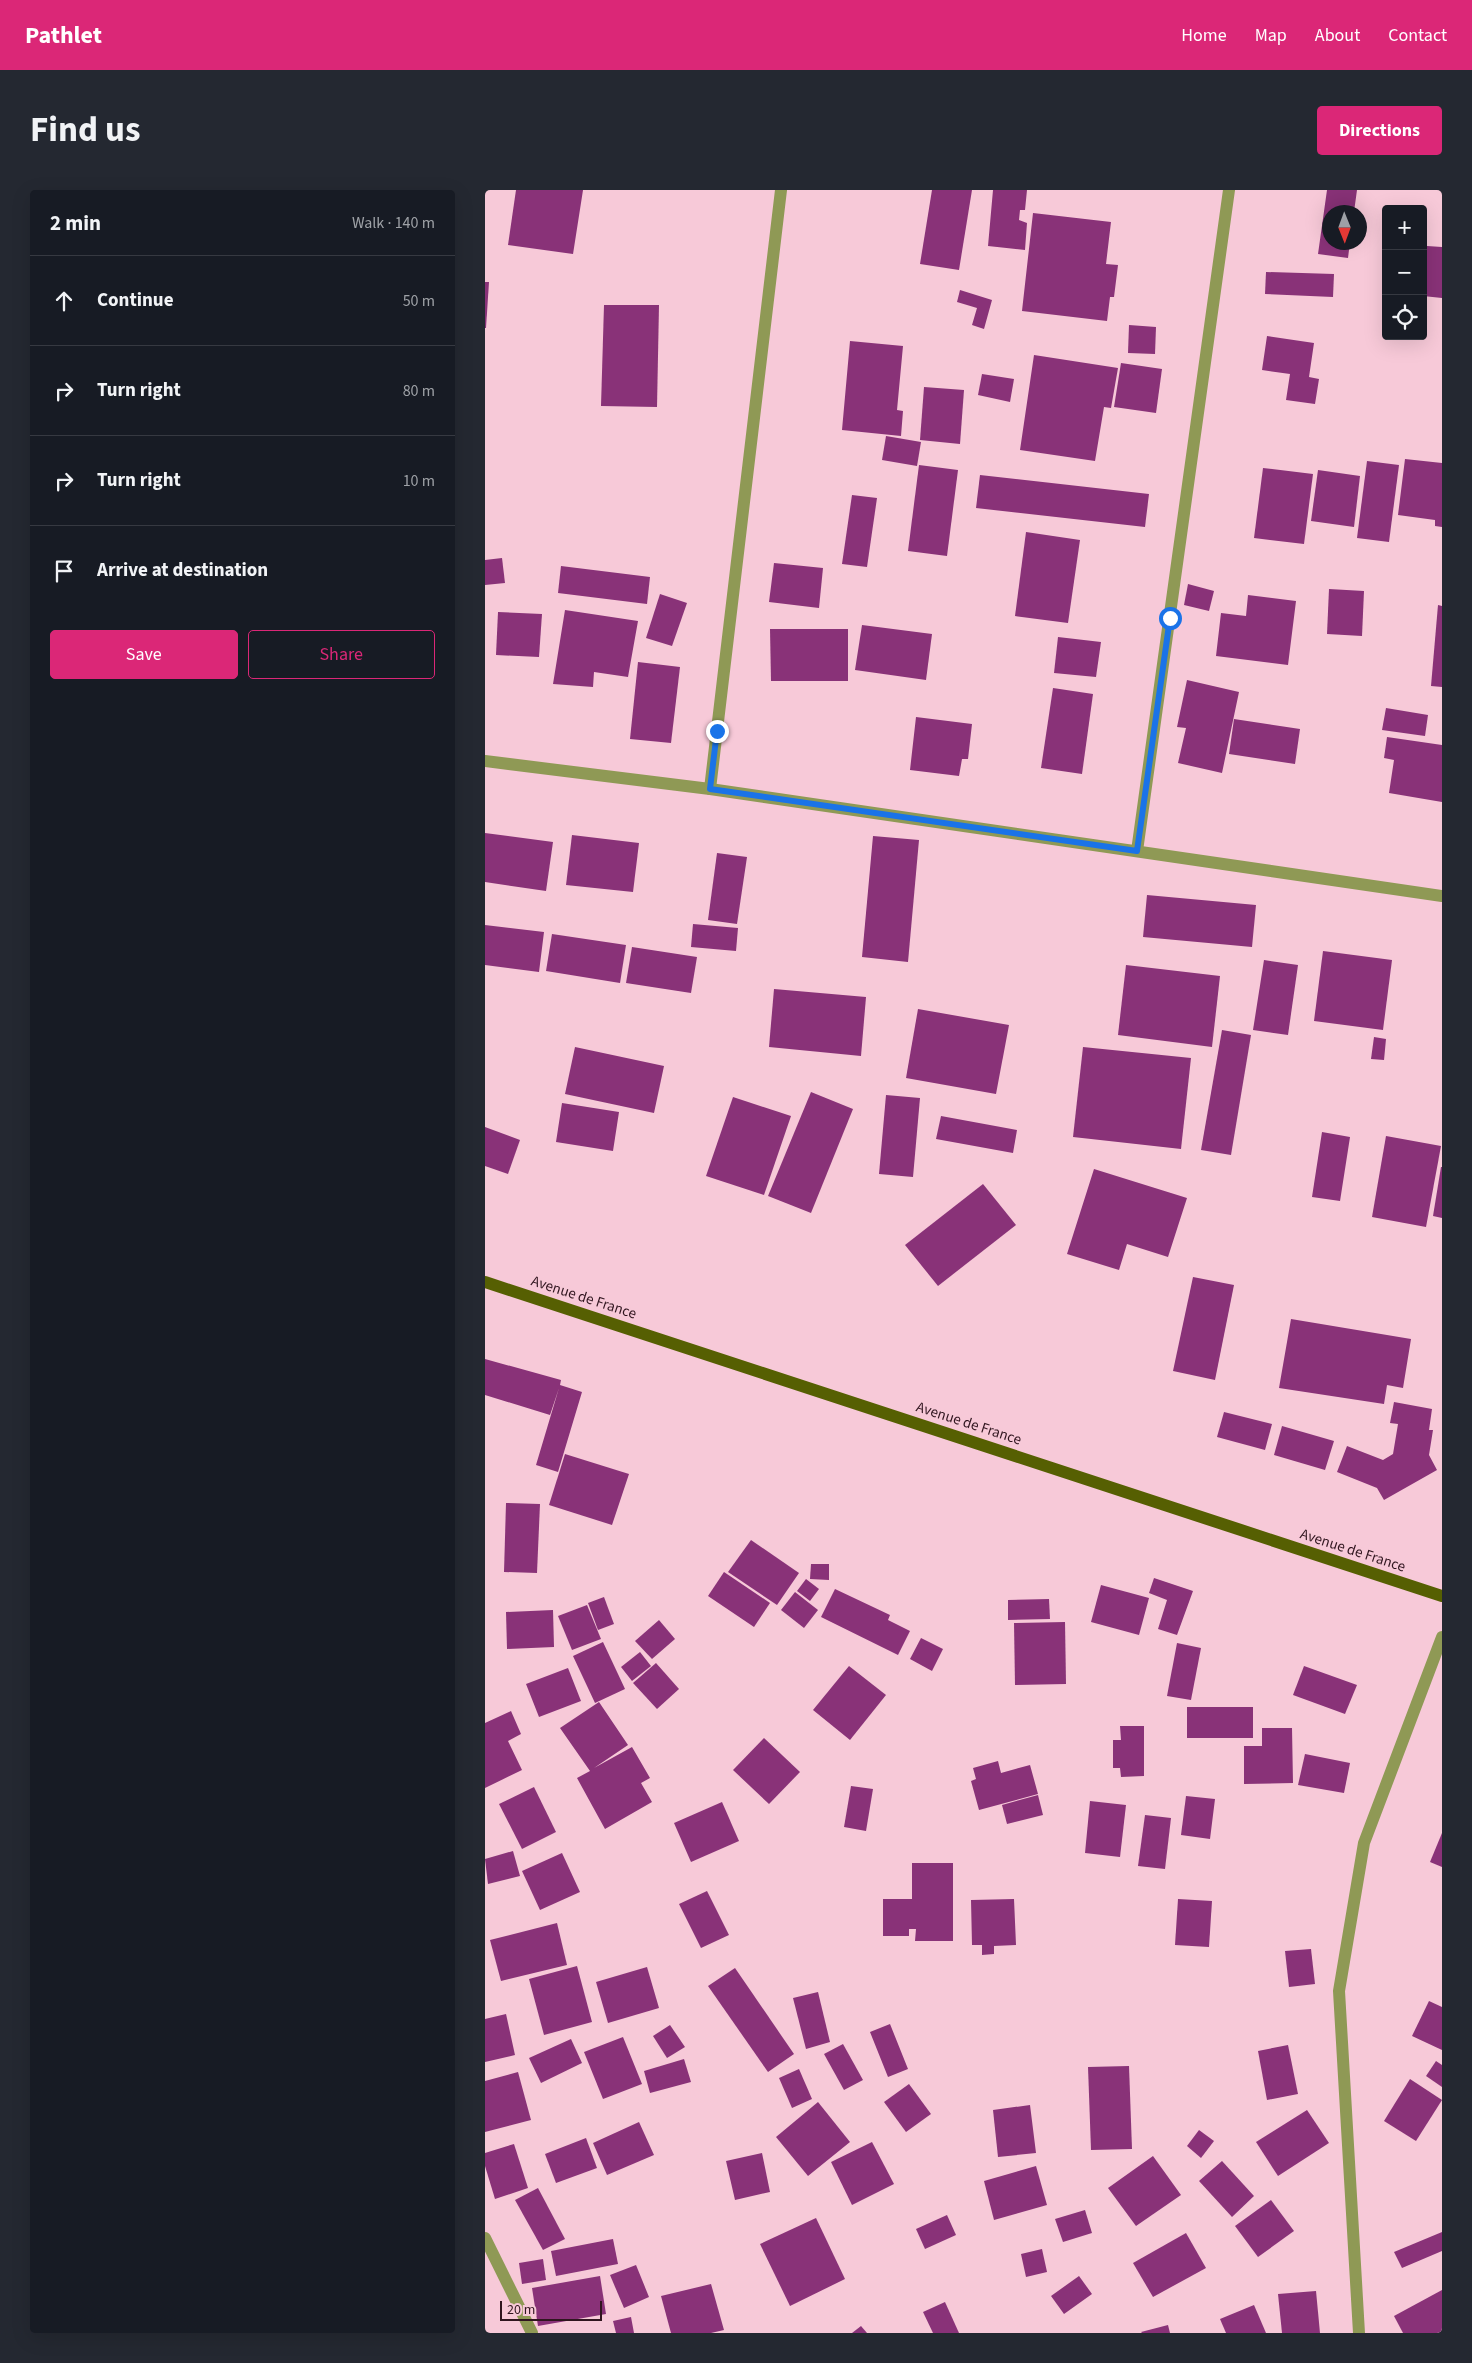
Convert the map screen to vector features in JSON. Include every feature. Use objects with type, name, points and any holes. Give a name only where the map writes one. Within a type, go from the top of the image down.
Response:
[{"type":"main road","name":"Avenue de France","points":[[485,1282],[1442,1596]]},
{"type":"street","points":[[710,789],[781,190]]},
{"type":"street","points":[[1137,851],[1229,190]]},
{"type":"street","points":[[485,761],[710,789],[1442,896]]},
{"type":"street","points":[[1359,2333],[1339,1991],[1364,1843],[1442,1636]]},
{"type":"street","points":[[485,2238],[532,2333]]},
{"type":"building","points":[[516,190],[583,190],[573,254],[508,245]]},
{"type":"building","points":[[932,190],[972,190],[959,270],[920,264]]},
{"type":"building","points":[[993,190],[1027,190],[1025,210],[1020,210],[1019,220],[1027,223],[1025,250],[988,246]]},
{"type":"building","points":[[1327,190],[1357,190],[1355,205],[1325,205]]},
{"type":"building","points":[[1033,213],[1111,222],[1106,264],[1118,265],[1114,297],[1110,297],[1107,321],[1022,311]]},
{"type":"building","points":[[1322,226],[1322,250],[1349,250],[1348,258],[1318,254]]},
{"type":"building","points":[[1427,246],[1442,247],[1442,298],[1427,296]]},
{"type":"building","points":[[1266,272],[1334,274],[1333,297],[1265,294]]},
{"type":"building","points":[[485,282],[489,282],[486,328],[485,328]]},
{"type":"building","points":[[960,290],[992,300],[984,329],[972,325],[977,308],[957,302]]},
{"type":"building","points":[[604,305],[659,305],[657,407],[601,406]]},
{"type":"building","points":[[1129,325],[1156,327],[1155,354],[1128,353]]},
{"type":"building","points":[[1267,336],[1314,343],[1309,377],[1319,379],[1315,404],[1286,400],[1290,374],[1262,370]]},
{"type":"building","points":[[850,341],[903,346],[897,410],[903,411],[901,436],[842,430]]},
{"type":"building","points":[[1034,355],[1118,368],[1111,408],[1104,407],[1095,461],[1020,450]]},
{"type":"building","points":[[1121,363],[1162,369],[1156,413],[1114,407]]},
{"type":"building","points":[[982,374],[1014,379],[1010,402],[978,395]]},
{"type":"building","points":[[924,387],[964,390],[960,444],[920,440]]},
{"type":"building","points":[[886,436],[921,442],[917,466],[882,460]]},
{"type":"building","points":[[1405,459],[1442,463],[1442,527],[1435,526],[1435,520],[1398,515]]},
{"type":"building","points":[[1367,461],[1399,465],[1389,542],[1357,538]]},
{"type":"building","points":[[919,465],[958,470],[947,556],[908,551]]},
{"type":"building","points":[[1263,468],[1313,474],[1304,544],[1254,538]]},
{"type":"building","points":[[1318,470],[1360,476],[1354,527],[1311,521]]},
{"type":"building","points":[[980,475],[1149,494],[1145,527],[976,508]]},
{"type":"building","points":[[852,495],[877,498],[867,567],[842,564]]},
{"type":"building","points":[[1026,532],[1080,540],[1068,623],[1015,616]]},
{"type":"building","points":[[502,558],[505,583],[485,585],[485,560]]},
{"type":"building","points":[[774,563],[823,568],[819,608],[769,602]]},
{"type":"building","points":[[561,566],[650,577],[647,604],[558,593]]},
{"type":"building","points":[[1188,584],[1214,591],[1209,611],[1184,605]]},
{"type":"building","points":[[1329,589],[1364,591],[1362,636],[1327,634]]},
{"type":"building","points":[[660,594],[687,603],[672,646],[646,638]]},
{"type":"building","points":[[1248,595],[1296,601],[1288,665],[1216,656],[1221,613],[1246,616]]},
{"type":"building","points":[[1438,605],[1442,606],[1442,687],[1431,686]]},
{"type":"building","points":[[565,610],[638,621],[628,677],[594,672],[593,687],[553,684]]},
{"type":"building","points":[[498,612],[542,614],[539,657],[496,655]]},
{"type":"building","points":[[862,625],[932,634],[926,680],[855,670]]},
{"type":"building","points":[[770,629],[848,629],[848,681],[771,681]]},
{"type":"building","points":[[1058,637],[1101,642],[1096,677],[1054,673]]},
{"type":"building","points":[[638,662],[680,667],[671,743],[630,739]]},
{"type":"building","points":[[1187,680],[1239,692],[1222,773],[1178,763],[1186,728],[1177,727]]},
{"type":"building","points":[[1053,688],[1093,694],[1082,774],[1041,768]]},
{"type":"building","points":[[1386,708],[1428,715],[1425,736],[1382,730]]},
{"type":"building","points":[[916,717],[972,724],[968,759],[962,759],[959,776],[910,770]]},
{"type":"building","points":[[1234,719],[1300,729],[1295,764],[1229,754]]},
{"type":"building","points":[[1387,737],[1442,745],[1442,802],[1389,793],[1394,760],[1384,758]]},
{"type":"building","points":[[485,833],[553,842],[546,891],[485,882]]},
{"type":"building","points":[[572,835],[639,843],[633,892],[566,885]]},
{"type":"building","points":[[873,836],[919,840],[908,962],[862,957]]},
{"type":"building","points":[[717,853],[747,857],[737,924],[708,920]]},
{"type":"building","points":[[1147,895],[1256,905],[1252,947],[1143,937]]},
{"type":"building","points":[[693,924],[738,928],[736,951],[691,947]]},
{"type":"building","points":[[485,925],[544,932],[539,972],[485,965]]},
{"type":"building","points":[[552,934],[626,945],[620,983],[546,971]]},
{"type":"building","points":[[632,947],[697,957],[691,993],[626,983]]},
{"type":"building","points":[[1323,951],[1392,960],[1383,1030],[1314,1021]]},
{"type":"building","points":[[1264,960],[1298,965],[1288,1035],[1253,1030]]},
{"type":"building","points":[[1126,965],[1220,976],[1212,1047],[1118,1035]]},
{"type":"building","points":[[774,989],[866,997],[861,1056],[769,1047]]},
{"type":"building","points":[[918,1009],[1009,1025],[996,1094],[906,1078]]},
{"type":"building","points":[[1222,1030],[1251,1035],[1231,1155],[1201,1150]]},
{"type":"building","points":[[1374,1037],[1386,1039],[1384,1060],[1371,1059]]},
{"type":"building","points":[[575,1047],[664,1066],[654,1113],[565,1094]]},
{"type":"building","points":[[1083,1047],[1191,1058],[1181,1149],[1073,1137]]},
{"type":"building","points":[[811,1092],[853,1109],[811,1213],[768,1196]]},
{"type":"building","points":[[886,1095],[920,1098],[913,1177],[879,1174]]},
{"type":"building","points":[[733,1097],[791,1116],[764,1195],[706,1176]]},
{"type":"building","points":[[562,1103],[619,1112],[613,1151],[556,1142]]},
{"type":"building","points":[[941,1116],[1017,1130],[1013,1153],[936,1139]]},
{"type":"building","points":[[485,1127],[520,1140],[508,1174],[485,1166]]},
{"type":"building","points":[[1322,1132],[1350,1137],[1340,1201],[1312,1197]]},
{"type":"building","points":[[1386,1136],[1441,1146],[1426,1227],[1372,1217]]},
{"type":"building","points":[[1442,1167],[1442,1218],[1433,1216]]},
{"type":"building","points":[[1094,1169],[1187,1198],[1168,1257],[1127,1244],[1119,1270],[1067,1254]]},
{"type":"building","points":[[983,1184],[1016,1225],[938,1286],[905,1245]]},
{"type":"building","points":[[1193,1277],[1234,1285],[1215,1380],[1173,1371]]},
{"type":"building","points":[[1291,1319],[1411,1339],[1403,1388],[1387,1385],[1384,1404],[1279,1388]]},
{"type":"building","points":[[485,1359],[561,1380],[560,1385],[582,1392],[558,1472],[536,1465],[559,1388],[550,1415],[485,1395]]},
{"type":"building","points":[[1394,1402],[1432,1409],[1429,1430],[1433,1430],[1429,1455],[1437,1470],[1384,1500],[1377,1488],[1337,1472],[1347,1446],[1383,1460],[1393,1454],[1398,1424],[1390,1423]]},
{"type":"building","points":[[1224,1412],[1272,1424],[1265,1450],[1217,1437]]},
{"type":"building","points":[[1282,1426],[1334,1441],[1325,1470],[1274,1455]]},
{"type":"building","points":[[565,1454],[629,1474],[612,1525],[549,1505]]},
{"type":"building","points":[[506,1503],[540,1504],[537,1573],[504,1572]]},
{"type":"building","points":[[751,1540],[799,1573],[777,1605],[728,1572]]},
{"type":"building","points":[[811,1564],[829,1564],[829,1580],[810,1579]]},
{"type":"building","points":[[724,1572],[770,1603],[754,1627],[708,1596]]},
{"type":"building","points":[[1154,1578],[1193,1591],[1177,1635],[1158,1629],[1167,1600],[1149,1593]]},
{"type":"building","points":[[806,1579],[819,1589],[810,1601],[797,1591]]},
{"type":"building","points":[[1101,1585],[1149,1598],[1139,1635],[1091,1622]]},
{"type":"building","points":[[835,1589],[890,1615],[888,1620],[910,1631],[898,1655],[821,1617]]},
{"type":"building","points":[[795,1592],[818,1610],[804,1628],[781,1610]]},
{"type":"building","points":[[604,1597],[614,1624],[598,1630],[588,1603]]},
{"type":"building","points":[[1049,1599],[1050,1619],[1008,1620],[1008,1600]]},
{"type":"building","points":[[587,1605],[601,1639],[572,1650],[558,1616]]},
{"type":"building","points":[[553,1610],[554,1647],[507,1649],[506,1612]]},
{"type":"building","points":[[659,1620],[675,1639],[652,1659],[635,1641]]},
{"type":"building","points":[[1065,1622],[1066,1684],[1015,1685],[1014,1623]]},
{"type":"building","points":[[921,1638],[943,1649],[932,1671],[910,1659]]},
{"type":"building","points":[[603,1642],[625,1689],[595,1703],[573,1656]]},
{"type":"building","points":[[1177,1643],[1201,1648],[1191,1700],[1167,1696]]},
{"type":"building","points":[[640,1652],[651,1666],[632,1681],[621,1667]]},
{"type":"building","points":[[656,1663],[679,1689],[657,1709],[633,1683]]},
{"type":"building","points":[[849,1666],[886,1695],[850,1740],[813,1710]]},
{"type":"building","points":[[1304,1666],[1357,1685],[1345,1714],[1293,1695]]},
{"type":"building","points":[[568,1668],[581,1701],[539,1717],[526,1684]]},
{"type":"building","points":[[599,1702],[628,1745],[594,1768],[632,1747],[650,1778],[641,1783],[652,1802],[605,1829],[577,1778],[590,1771],[560,1728]]},
{"type":"building","points":[[1187,1707],[1253,1707],[1253,1738],[1187,1738]]},
{"type":"building","points":[[511,1711],[521,1734],[508,1741],[522,1770],[485,1788],[485,1723]]},
{"type":"building","points":[[1120,1726],[1144,1726],[1144,1776],[1121,1777],[1120,1768],[1113,1768],[1113,1740],[1121,1740]]},
{"type":"building","points":[[1262,1728],[1292,1728],[1293,1783],[1244,1784],[1244,1746],[1262,1746]]},
{"type":"building","points":[[764,1738],[800,1772],[769,1804],[733,1770]]},
{"type":"building","points":[[1305,1754],[1350,1763],[1344,1793],[1298,1785]]},
{"type":"building","points":[[998,1761],[1001,1773],[1030,1765],[1038,1794],[979,1810],[971,1781],[976,1779],[973,1768]]},
{"type":"building","points":[[851,1786],[873,1789],[866,1831],[844,1827]]},
{"type":"building","points":[[534,1787],[556,1832],[522,1849],[499,1804]]},
{"type":"building","points":[[1038,1795],[1043,1815],[1007,1824],[1002,1805]]},
{"type":"building","points":[[1186,1796],[1215,1799],[1210,1839],[1181,1835]]},
{"type":"building","points":[[1090,1801],[1126,1805],[1120,1857],[1085,1853]]},
{"type":"building","points":[[722,1802],[739,1841],[691,1862],[674,1823]]},
{"type":"building","points":[[1145,1815],[1171,1818],[1165,1869],[1138,1866]]},
{"type":"building","points":[[1442,1833],[1442,1867],[1430,1862]]},
{"type":"building","points":[[513,1851],[520,1876],[488,1884],[485,1859]]},
{"type":"building","points":[[562,1853],[580,1892],[540,1910],[522,1871]]},
{"type":"building","points":[[912,1863],[953,1863],[953,1941],[915,1941],[916,1929],[909,1929],[909,1936],[883,1936],[883,1899],[912,1899]]},
{"type":"building","points":[[707,1891],[729,1935],[701,1948],[679,1904]]},
{"type":"building","points":[[1014,1899],[1016,1945],[994,1946],[994,1954],[982,1955],[982,1945],[972,1945],[971,1900]]},
{"type":"building","points":[[1178,1899],[1212,1901],[1209,1947],[1175,1945]]},
{"type":"building","points":[[557,1923],[567,1965],[501,1981],[490,1940]]},
{"type":"building","points":[[1311,1949],[1315,1984],[1289,1987],[1285,1951]]},
{"type":"building","points":[[577,1966],[592,2022],[544,2035],[529,1979]]},
{"type":"building","points":[[647,1967],[659,2008],[608,2023],[596,1982]]},
{"type":"building","points":[[735,1968],[794,2054],[768,2072],[708,1986]]},
{"type":"building","points":[[818,1992],[830,2042],[806,2049],[793,1998]]},
{"type":"building","points":[[1429,2001],[1442,2007],[1442,2050],[1412,2036]]},
{"type":"building","points":[[506,2014],[515,2055],[485,2062],[485,2019]]},
{"type":"building","points":[[890,2024],[908,2069],[888,2077],[870,2032]]},
{"type":"building","points":[[670,2025],[685,2047],[667,2058],[653,2036]]},
{"type":"building","points":[[623,2037],[642,2084],[603,2099],[584,2052]]},
{"type":"building","points":[[571,2039],[582,2063],[541,2083],[529,2058]]},
{"type":"building","points":[[843,2044],[863,2080],[844,2090],[824,2054]]},
{"type":"building","points":[[1288,2045],[1298,2094],[1267,2100],[1258,2051]]},
{"type":"building","points":[[684,2059],[691,2082],[650,2093],[644,2071]]},
{"type":"building","points":[[1436,2061],[1442,2065],[1442,2087],[1426,2076]]},
{"type":"building","points":[[1129,2066],[1132,2149],[1091,2150],[1088,2067]]},
{"type":"building","points":[[799,2069],[812,2099],[792,2108],[779,2078]]},
{"type":"building","points":[[518,2072],[531,2120],[485,2132],[485,2081]]},
{"type":"building","points":[[1410,2079],[1442,2100],[1416,2141],[1384,2121]]},
{"type":"building","points":[[909,2084],[931,2114],[906,2132],[884,2102]]},
{"type":"building","points":[[818,2102],[850,2142],[808,2176],[776,2137]]},
{"type":"building","points":[[1030,2105],[1036,2153],[998,2157],[993,2110]]},
{"type":"building","points":[[1307,2110],[1329,2143],[1278,2176],[1256,2142]]},
{"type":"building","points":[[639,2122],[654,2155],[607,2175],[593,2143]]},
{"type":"building","points":[[1199,2130],[1214,2141],[1201,2158],[1187,2146]]},
{"type":"building","points":[[586,2138],[597,2168],[556,2183],[545,2154]]},
{"type":"building","points":[[872,2142],[894,2184],[852,2205],[831,2162]]},
{"type":"building","points":[[514,2144],[528,2188],[495,2199],[485,2166],[485,2153]]},
{"type":"building","points":[[762,2153],[770,2192],[735,2200],[726,2161]]},
{"type":"building","points":[[1153,2156],[1181,2195],[1136,2226],[1108,2188]]},
{"type":"building","points":[[1222,2161],[1254,2196],[1232,2217],[1199,2181]]},
{"type":"building","points":[[1036,2166],[1047,2205],[994,2220],[984,2181]]},
{"type":"building","points":[[538,2188],[565,2239],[543,2250],[515,2200]]},
{"type":"building","points":[[1271,2200],[1294,2231],[1258,2257],[1235,2226]]},
{"type":"building","points":[[1085,2210],[1092,2233],[1063,2242],[1055,2219]]},
{"type":"building","points":[[947,2215],[956,2235],[925,2249],[916,2229]]},
{"type":"building","points":[[816,2218],[845,2279],[790,2306],[760,2244]]},
{"type":"building","points":[[1442,2232],[1442,2251],[1402,2268],[1394,2252]]},
{"type":"building","points":[[1186,2233],[1206,2268],[1153,2297],[1133,2263]]},
{"type":"building","points":[[613,2239],[618,2264],[556,2276],[551,2251]]},
{"type":"building","points":[[1042,2249],[1047,2272],[1026,2277],[1021,2254]]},
{"type":"building","points":[[543,2259],[546,2280],[522,2284],[519,2263]]},
{"type":"building","points":[[636,2265],[649,2297],[624,2308],[610,2275]]},
{"type":"building","points":[[600,2276],[606,2314],[538,2326],[532,2288]]},
{"type":"building","points":[[1079,2276],[1092,2294],[1064,2314],[1051,2296]]},
{"type":"building","points":[[711,2284],[724,2330],[711,2333],[671,2333],[661,2296]]},
{"type":"building","points":[[1442,2290],[1442,2333],[1403,2333],[1394,2316]]},
{"type":"building","points":[[1316,2291],[1320,2333],[1282,2333],[1278,2294]]},
{"type":"building","points":[[945,2302],[959,2333],[933,2333],[923,2312]]},
{"type":"building","points":[[1254,2305],[1266,2333],[1226,2333],[1220,2319]]},
{"type":"building","points":[[631,2317],[634,2333],[616,2333],[613,2321]]},
{"type":"building","points":[[1168,2325],[1170,2333],[1141,2332]]},
{"type":"building","points":[[861,2326],[867,2333],[852,2333]]},
{"type":"route","points":[[717,731],[710,789],[1137,851],[1170,618]]}]
